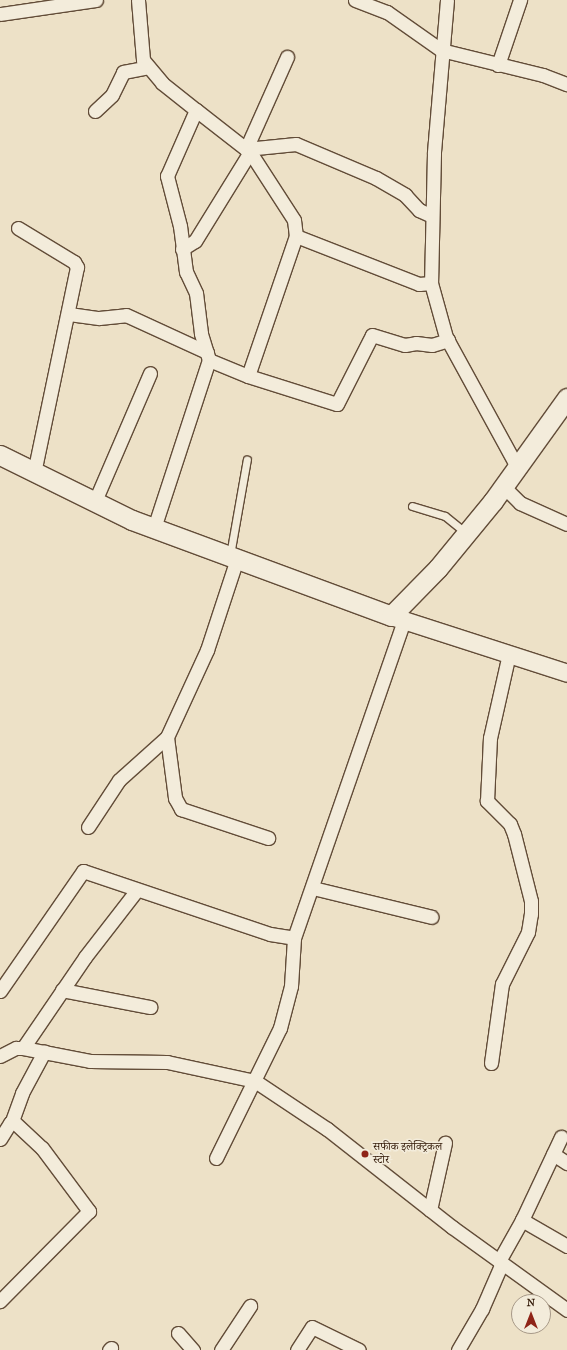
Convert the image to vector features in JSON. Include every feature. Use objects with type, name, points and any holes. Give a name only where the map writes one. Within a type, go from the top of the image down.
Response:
[{"type":"main road","points":[[0,455],[154,528],[398,618],[467,533],[567,398]]},
{"type":"street","points":[[0,14],[96,0]]},
{"type":"street","points":[[138,0],[143,60],[162,83],[248,151],[294,220],[296,236],[248,376]]},
{"type":"street","points":[[355,0],[387,12],[441,50],[543,75],[567,84]]},
{"type":"street","points":[[447,0],[441,50],[432,216],[431,283],[448,340],[516,465]]},
{"type":"street","points":[[498,65],[520,0]]},
{"type":"street","points":[[182,249],[195,241],[248,151],[287,57]]},
{"type":"street","points":[[95,111],[112,95],[123,72],[149,67]]},
{"type":"street","points":[[154,528],[208,356],[196,293],[186,272],[180,226],[167,176],[196,110]]},
{"type":"street","points":[[248,151],[296,144],[376,178],[405,195],[419,210],[432,216]]},
{"type":"street","points":[[18,228],[76,264],[69,314],[34,472]]},
{"type":"street","points":[[296,236],[419,284],[431,283]]},
{"type":"street","points":[[69,314],[99,318],[113,315],[126,315],[248,376],[339,404],[372,335],[405,345],[416,343],[432,345],[448,340]]},
{"type":"street","points":[[95,501],[150,373]]},
{"type":"street","points":[[503,486],[520,503],[567,524]]},
{"type":"street","points":[[88,827],[119,780],[167,736],[207,650],[233,557]]},
{"type":"street","points":[[216,1158],[277,1035],[291,990],[294,938],[313,888],[398,618],[567,673]]},
{"type":"street","points":[[491,1063],[502,984],[528,932],[531,914],[531,901],[514,834],[510,824],[487,800],[490,738],[509,654]]},
{"type":"street","points":[[167,736],[175,798],[181,809],[268,838]]},
{"type":"street","points":[[0,991],[83,871],[270,934],[294,938]]},
{"type":"street","points":[[313,888],[432,917]]},
{"type":"street","points":[[23,1048],[62,990],[137,890]]},
{"type":"street","points":[[62,990],[150,1007]]},
{"type":"street","points":[[0,1056],[16,1048],[23,1048],[90,1061],[167,1062],[255,1081],[327,1129],[430,1210],[567,1310]]},
{"type":"street","points":[[0,1139],[12,1121],[22,1093],[44,1052]]},
{"type":"street","points":[[0,1301],[89,1211],[42,1148],[12,1121]]},
{"type":"street","points":[[458,1350],[482,1309],[500,1262],[562,1137]]},
{"type":"street","points":[[430,1210],[445,1143]]},
{"type":"street","points":[[553,1154],[567,1163]]},
{"type":"street","points":[[522,1220],[567,1246]]},
{"type":"street","points":[[221,1350],[250,1306]]},
{"type":"street","points":[[297,1350],[307,1322],[359,1350]]},
{"type":"street","points":[[178,1332],[193,1350]]},
{"type":"lane","points":[[233,557],[247,459]]},
{"type":"lane","points":[[412,506],[445,516],[467,533]]},
{"type":"place","name":"सफीक इलेक्ट्रिकल स्टोर","points":[[365,1154]]}]
